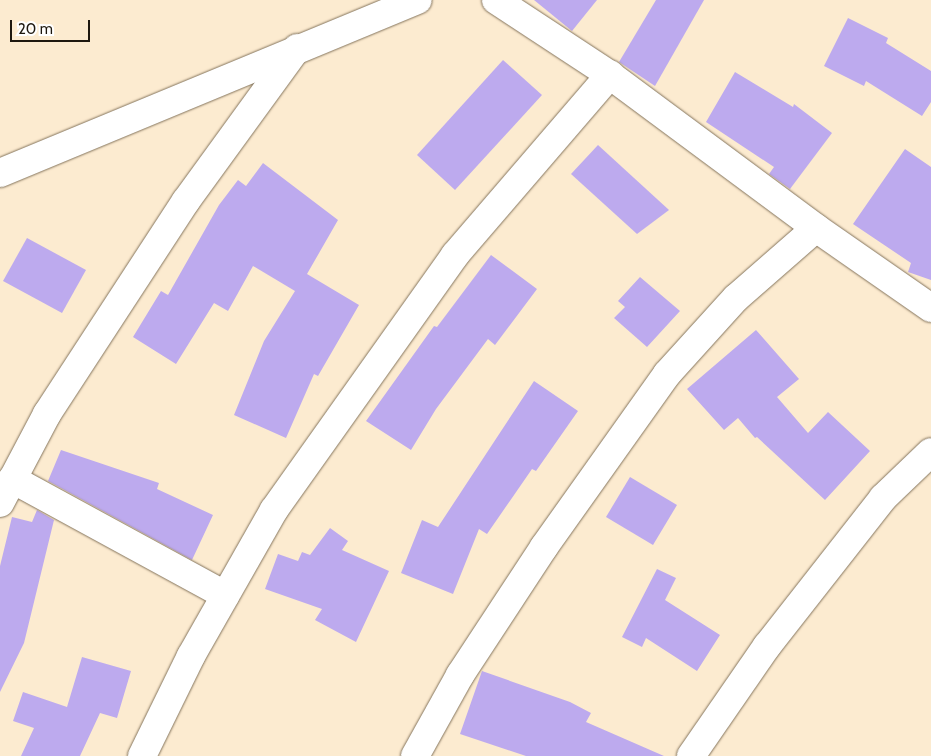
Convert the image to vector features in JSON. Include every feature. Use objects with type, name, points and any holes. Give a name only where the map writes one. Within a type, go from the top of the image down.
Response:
[{"type":"street","points":[[0,173],[297,48],[418,0]]},
{"type":"street","points":[[496,0],[610,75],[816,228],[931,308]]},
{"type":"street","points":[[0,503],[47,414],[186,201],[297,48]]},
{"type":"street","points":[[142,756],[191,656],[274,510],[455,255],[610,75]]},
{"type":"street","points":[[415,756],[460,675],[544,547],[667,374],[736,298],[816,228]]},
{"type":"street","points":[[691,756],[767,646],[883,498],[931,452]]},
{"type":"street","points":[[12,480],[225,595]]},
{"type":"building","points":[[534,0],[597,0],[572,31]]},
{"type":"building","points":[[656,0],[704,0],[655,86],[619,62]]},
{"type":"building","points":[[848,18],[888,38],[886,43],[931,71],[931,102],[922,116],[866,81],[864,86],[824,66]]},
{"type":"building","points":[[503,60],[542,95],[455,190],[417,155]]},
{"type":"building","points":[[735,72],[793,107],[794,104],[832,133],[790,189],[769,174],[774,167],[706,122]]},
{"type":"building","points":[[598,145],[669,210],[637,234],[571,174]]},
{"type":"building","points":[[905,149],[931,167],[931,280],[908,272],[911,263],[853,224]]},
{"type":"building","points":[[263,163],[338,220],[307,274],[359,305],[318,376],[314,374],[286,438],[234,415],[264,341],[295,291],[253,266],[228,311],[214,303],[176,364],[133,337],[161,291],[168,295],[219,205],[238,180],[246,186]]},
{"type":"building","points":[[27,238],[86,270],[62,313],[3,281]]},
{"type":"building","points":[[491,255],[537,289],[495,345],[488,339],[436,409],[411,450],[366,421],[434,326],[437,327]]},
{"type":"building","points":[[640,277],[680,311],[647,347],[614,318],[625,307],[618,301]]},
{"type":"building","points":[[756,330],[799,379],[777,397],[808,433],[828,412],[870,451],[825,500],[757,437],[755,438],[738,418],[724,430],[687,389]]},
{"type":"building","points":[[534,381],[578,411],[536,471],[532,469],[487,534],[479,529],[453,594],[401,573],[422,520],[438,527]]},
{"type":"building","points":[[61,450],[159,483],[157,489],[213,515],[192,560],[48,481]]},
{"type":"building","points":[[630,477],[677,505],[653,545],[606,517]]},
{"type":"building","points":[[37,510],[54,520],[24,643],[0,692],[0,566],[12,517],[32,522]]},
{"type":"building","points":[[330,528],[348,541],[342,550],[389,571],[356,642],[315,620],[322,609],[265,589],[278,554],[298,561],[302,552],[310,555]]},
{"type":"building","points":[[657,569],[676,578],[665,600],[720,635],[697,671],[646,638],[642,647],[622,637]]},
{"type":"building","points":[[82,657],[131,671],[117,718],[100,713],[80,756],[21,756],[34,728],[13,721],[23,692],[67,707]]},
{"type":"building","points":[[482,671],[570,702],[591,713],[586,722],[664,756],[526,756],[460,734]]}]
